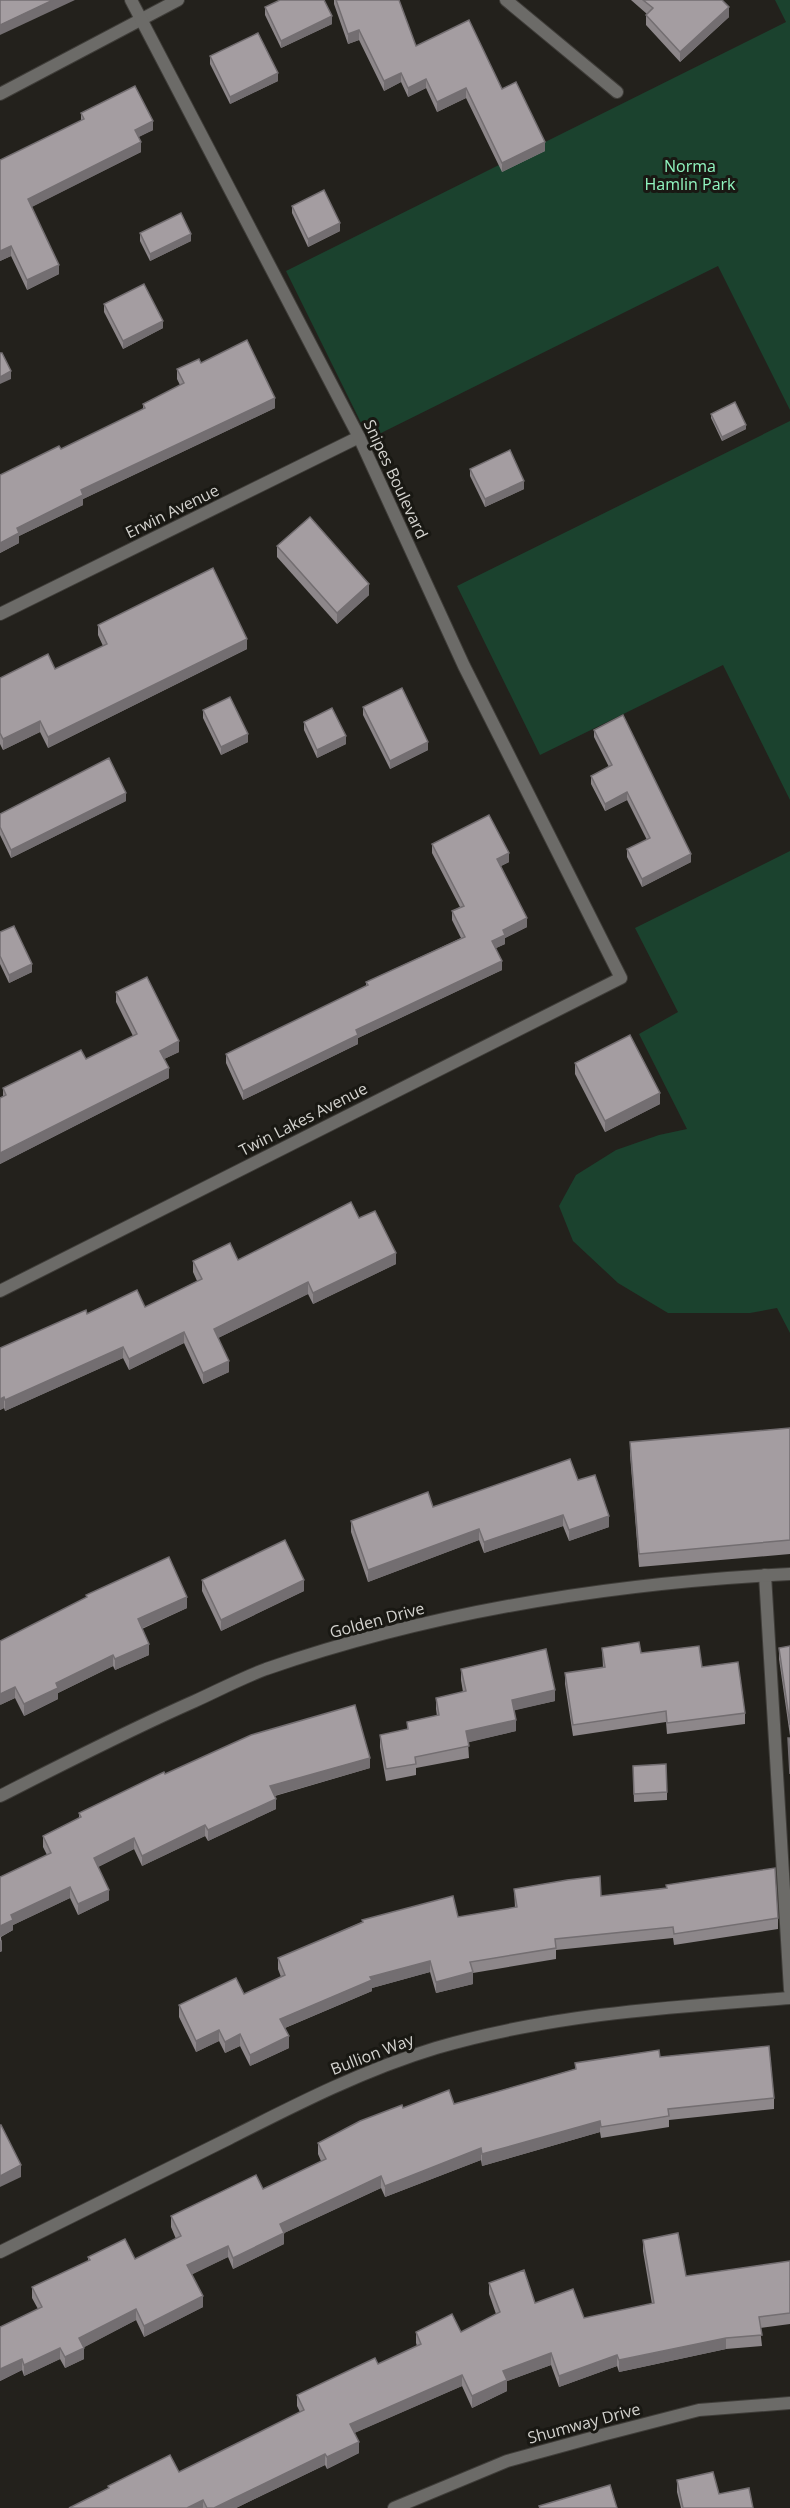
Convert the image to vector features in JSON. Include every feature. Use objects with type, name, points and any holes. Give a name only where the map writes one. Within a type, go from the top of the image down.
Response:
[{"type":"street","name":"Snipes Boulevard","points":[[131,0],[359,437],[464,666],[621,978]]},
{"type":"street","points":[[0,94],[178,0]]},
{"type":"street","points":[[506,0],[617,92]]},
{"type":"street","name":"Erwin Avenue","points":[[0,614],[359,437]]},
{"type":"street","name":"Twin Lakes Avenue","points":[[0,1291],[621,978]]},
{"type":"street","name":"Golden Drive","points":[[0,1796],[138,1726],[264,1670],[351,1643],[478,1612],[594,1591],[790,1574]]},
{"type":"street","points":[[765,1575],[790,1990]]},
{"type":"street","name":"Bullion Way","points":[[0,2252],[313,2096],[373,2070],[434,2048],[497,2031],[625,2010],[790,1998]]},
{"type":"street","name":"Shumway Drive","points":[[394,2508],[507,2461],[602,2435],[699,2410],[790,2403]]},
{"type":"green space","name":"Norma Hamlin Park","points":[[775,0],[790,0],[790,410],[718,266],[369,439],[286,271],[786,22]]},
{"type":"green space","points":[[790,421],[790,800],[723,665],[540,755],[457,586]]},
{"type":"green space","points":[[790,851],[790,1333],[777,1308],[750,1313],[668,1313],[618,1283],[573,1241],[559,1206],[576,1175],[616,1150],[659,1135],[687,1129],[639,1034],[678,1012],[635,928]]},
{"type":"building","points":[[0,0],[53,0],[0,25]]},
{"type":"building","points":[[280,0],[324,0],[332,16],[281,41],[265,7]]},
{"type":"building","points":[[336,0],[399,0],[416,46],[469,20],[502,89],[516,82],[545,142],[502,163],[466,88],[437,102],[426,79],[408,88],[401,73],[384,81],[359,30],[348,34]]},
{"type":"building","points":[[643,0],[722,0],[729,7],[680,52],[646,15],[653,8]]},
{"type":"building","points":[[258,33],[278,73],[230,97],[210,56]]},
{"type":"building","points":[[135,86],[153,121],[135,130],[141,142],[28,199],[59,265],[27,280],[11,246],[0,251],[0,160],[84,119],[81,113]]},
{"type":"building","points":[[324,190],[340,223],[308,239],[292,206]]},
{"type":"building","points":[[181,213],[191,234],[150,254],[140,233]]},
{"type":"building","points":[[144,284],[163,321],[123,341],[104,304]]},
{"type":"building","points":[[247,340],[275,398],[81,490],[83,495],[17,528],[19,533],[0,543],[0,475],[59,446],[61,449],[145,408],[143,404],[184,383],[177,369],[199,359],[201,363]]},
{"type":"building","points":[[0,353],[11,371],[0,377]]},
{"type":"building","points":[[735,402],[746,425],[722,437],[711,414]]},
{"type":"building","points":[[510,450],[524,481],[485,499],[470,469]]},
{"type":"building","points":[[310,517],[369,584],[337,613],[277,546]]},
{"type":"building","points":[[213,568],[247,639],[48,737],[40,721],[3,739],[0,733],[0,678],[48,654],[55,669],[107,644],[98,625]]},
{"type":"building","points":[[402,688],[428,742],[390,761],[363,707]]},
{"type":"building","points":[[230,697],[248,734],[221,747],[203,710]]},
{"type":"building","points":[[332,708],[346,736],[317,750],[304,722]]},
{"type":"building","points":[[623,715],[691,854],[642,879],[627,849],[650,838],[627,792],[605,804],[591,776],[612,765],[594,730]]},
{"type":"building","points":[[109,758],[126,793],[11,850],[0,827],[0,814]]},
{"type":"building","points":[[489,815],[509,853],[497,859],[527,918],[503,930],[505,935],[492,941],[502,961],[356,1030],[358,1035],[243,1091],[226,1054],[368,985],[366,982],[465,937],[452,911],[464,906],[432,844]]},
{"type":"building","points":[[14,926],[32,964],[9,975],[0,956],[0,932]]},
{"type":"building","points":[[147,977],[179,1041],[160,1051],[169,1068],[0,1153],[0,1098],[6,1095],[3,1088],[81,1050],[86,1059],[137,1034],[116,992]]},
{"type":"building","points":[[630,1035],[660,1093],[605,1121],[575,1063]]},
{"type":"building","points":[[351,1202],[359,1218],[375,1211],[396,1253],[313,1293],[308,1282],[214,1329],[229,1361],[203,1373],[184,1332],[129,1359],[123,1347],[5,1400],[4,1397],[0,1399],[0,1348],[86,1310],[87,1314],[137,1290],[145,1307],[202,1279],[193,1261],[230,1243],[238,1260]]},
{"type":"building","points":[[790,1428],[790,1540],[639,1554],[630,1442]]},
{"type":"building","points":[[570,1459],[578,1480],[595,1475],[609,1516],[569,1530],[563,1515],[484,1542],[479,1529],[368,1570],[351,1521],[428,1492],[433,1507]]},
{"type":"building","points":[[285,1540],[304,1580],[221,1620],[202,1580]]},
{"type":"building","points":[[169,1557],[187,1597],[138,1619],[149,1644],[115,1659],[113,1655],[56,1683],[58,1688],[24,1704],[15,1687],[0,1694],[0,1641],[87,1597],[86,1595]]},
{"type":"building","points":[[639,1642],[641,1653],[699,1646],[702,1667],[738,1662],[745,1713],[667,1723],[666,1711],[573,1725],[565,1673],[605,1667],[602,1648]]},
{"type":"building","points":[[790,1646],[790,1725],[779,1648]]},
{"type":"building","points":[[546,1649],[555,1690],[512,1700],[516,1720],[466,1731],[469,1746],[415,1757],[416,1764],[386,1769],[380,1735],[408,1729],[407,1722],[439,1715],[436,1698],[466,1691],[461,1669]]},
{"type":"building","points":[[355,1705],[370,1758],[270,1786],[276,1799],[208,1830],[205,1825],[142,1856],[134,1838],[94,1858],[109,1890],[78,1904],[70,1887],[11,1915],[13,1920],[0,1926],[0,1877],[51,1853],[43,1836],[81,1817],[79,1813],[164,1772],[165,1774],[251,1735]]},
{"type":"building","points":[[788,1738],[790,1738],[790,1774]]},
{"type":"building","points":[[666,1764],[667,1792],[634,1794],[633,1766]]},
{"type":"building","points":[[775,1868],[778,1918],[674,1934],[673,1927],[555,1939],[556,1948],[470,1962],[473,1972],[436,1982],[430,1961],[370,1977],[372,1980],[280,2019],[289,2036],[250,2055],[240,2034],[225,2042],[219,2030],[196,2041],[179,2005],[236,1978],[244,1994],[285,1975],[278,1958],[363,1922],[362,1920],[453,1896],[458,1917],[517,1907],[514,1889],[567,1880],[600,1876],[601,1896],[667,1888],[666,1885]]},
{"type":"building","points":[[769,2046],[774,2098],[668,2109],[669,2116],[601,2127],[600,2121],[482,2154],[481,2148],[385,2186],[381,2176],[280,2224],[284,2233],[233,2258],[228,2246],[187,2265],[203,2296],[144,2326],[136,2309],[79,2338],[84,2348],[65,2357],[60,2348],[24,2365],[22,2359],[0,2369],[0,2327],[42,2307],[32,2287],[90,2260],[88,2257],[125,2239],[135,2259],[181,2236],[171,2216],[256,2175],[263,2189],[326,2159],[318,2143],[360,2121],[402,2105],[403,2108],[449,2090],[454,2104],[576,2069],[575,2063],[659,2050],[660,2057]]},
{"type":"building","points":[[0,2125],[21,2165],[0,2176]]},
{"type":"building","points":[[678,2233],[686,2276],[790,2261],[790,2313],[759,2317],[762,2335],[726,2338],[619,2360],[617,2355],[559,2376],[551,2353],[503,2371],[507,2380],[472,2396],[462,2375],[350,2424],[359,2442],[327,2457],[325,2454],[214,2508],[207,2508],[203,2500],[187,2508],[69,2508],[170,2455],[179,2472],[304,2410],[297,2395],[375,2358],[378,2364],[421,2344],[416,2332],[452,2314],[461,2332],[500,2312],[489,2283],[524,2270],[535,2303],[573,2289],[584,2318],[654,2303],[643,2240]]},
{"type":"building","points":[[713,2472],[719,2494],[749,2488],[753,2508],[683,2508],[677,2480]]},
{"type":"building","points":[[610,2485],[617,2508],[540,2508],[539,2506]]}]
